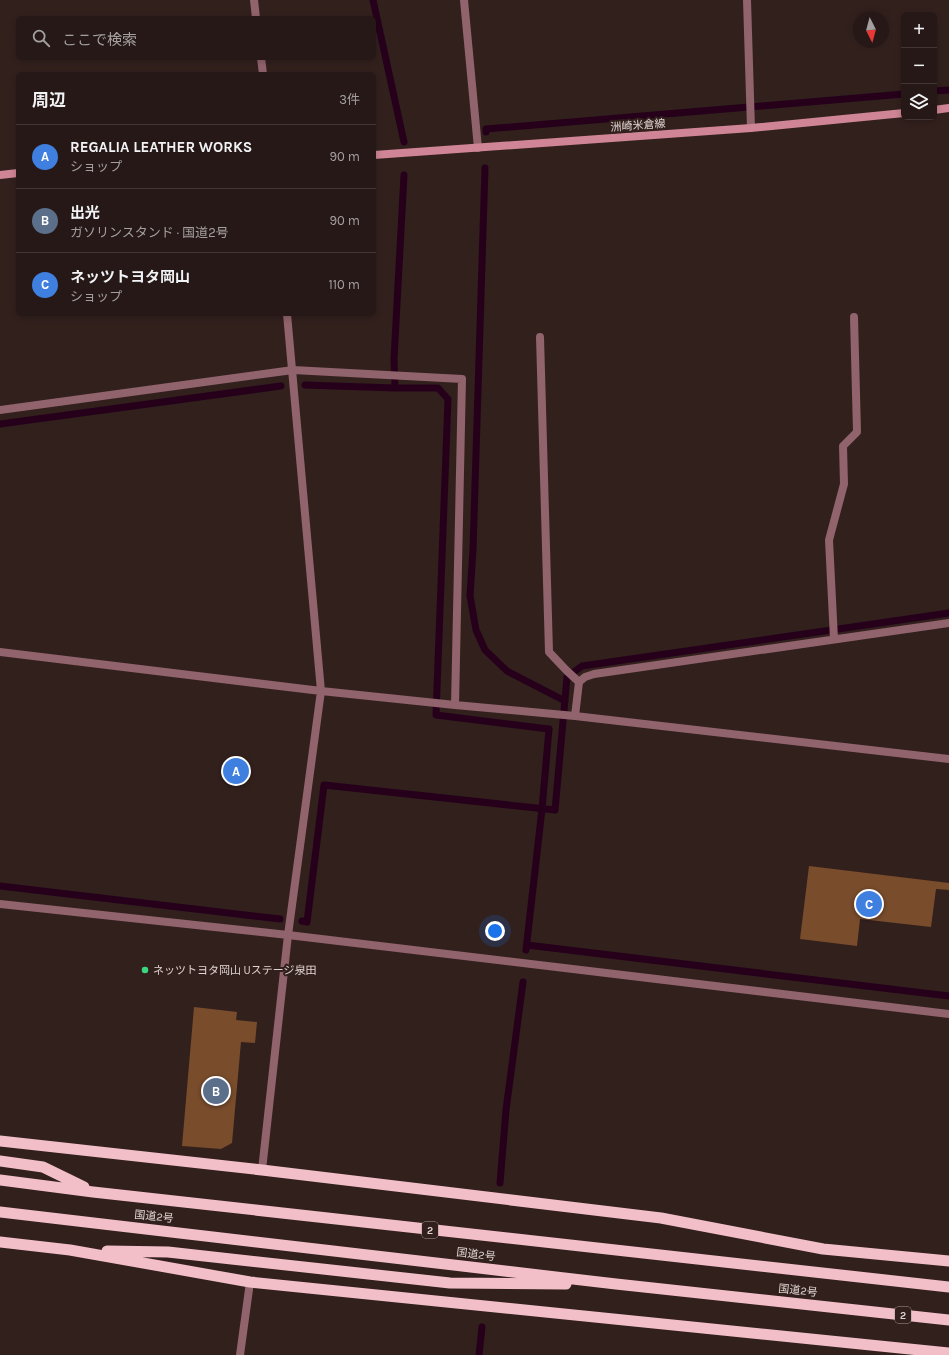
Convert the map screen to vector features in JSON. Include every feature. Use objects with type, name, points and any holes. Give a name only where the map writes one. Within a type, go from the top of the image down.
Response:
[{"type":"highway","points":[[0,1141],[262,1170],[661,1218],[823,1249],[949,1261]]},
{"type":"highway","points":[[0,1161],[43,1167],[93,1192]]},
{"type":"highway","name":"国道2号","points":[[0,1180],[93,1192],[949,1287]]},
{"type":"highway","name":"国道2号","points":[[0,1212],[616,1284],[949,1320]]},
{"type":"highway","points":[[0,1242],[70,1250],[250,1282],[949,1353]]},
{"type":"highway","points":[[70,1250],[168,1252],[450,1284],[616,1284]]},
{"type":"main road","points":[[937,110],[949,108]]},
{"type":"main road","name":"洲崎米倉線","points":[[376,155],[751,128],[901,113]]},
{"type":"main road","points":[[0,175],[16,173]]},
{"type":"street","points":[[254,0],[256,16]]},
{"type":"street","points":[[464,0],[478,148]]},
{"type":"street","points":[[747,0],[751,128]]},
{"type":"street","points":[[261,60],[263,72]]},
{"type":"street","points":[[262,1170],[288,935],[322,691],[287,316]]},
{"type":"street","points":[[833,632],[829,540],[844,484],[843,446],[857,432],[854,317]]},
{"type":"street","points":[[540,337],[549,652],[569,674],[579,682]]},
{"type":"street","points":[[0,410],[293,370],[462,379],[454,705]]},
{"type":"street","points":[[571,715],[579,682],[585,676],[833,632],[949,623]]},
{"type":"street","points":[[0,652],[322,691],[454,705],[571,715],[949,759]]},
{"type":"street","points":[[0,904],[288,935],[949,1014]]},
{"type":"street","points":[[240,1355],[250,1282]]},
{"type":"building","points":[[809,866],[949,883],[949,890],[936,889],[931,927],[860,919],[857,946],[800,939]]},
{"type":"building","points":[[194,1007],[237,1012],[236,1020],[257,1022],[255,1043],[241,1042],[232,1143],[221,1149],[182,1146]]},
{"type":"waterway","points":[[373,0],[404,142]]},
{"type":"waterway","points":[[937,91],[949,90]]},
{"type":"waterway","points":[[486,132],[486,129],[901,94]]},
{"type":"waterway","points":[[485,168],[473,550],[470,596],[476,630],[485,650],[507,671],[565,701]]},
{"type":"waterway","points":[[404,175],[394,359],[395,388],[438,388],[448,399],[436,715],[549,729],[542,809],[526,950]]},
{"type":"waterway","points":[[305,385],[395,388]]},
{"type":"waterway","points":[[0,424],[281,386]]},
{"type":"waterway","points":[[302,921],[307,922],[324,785],[555,810],[567,677],[582,666],[949,613]]},
{"type":"waterway","points":[[0,886],[280,919]]},
{"type":"waterway","points":[[527,945],[949,996]]},
{"type":"waterway","points":[[500,1183],[506,1110],[523,982]]},
{"type":"waterway","points":[[479,1355],[482,1327]]},
{"type":"place","name":"REGALIA LEATHER WORKS","points":[[236,771]]},
{"type":"place","name":"ネッツトヨタ岡山","points":[[869,904]]},
{"type":"place","name":"ネッツトヨタ岡山 Uステージ泉田","points":[[145,970]]},
{"type":"place","name":"出光","points":[[216,1091]]}]
